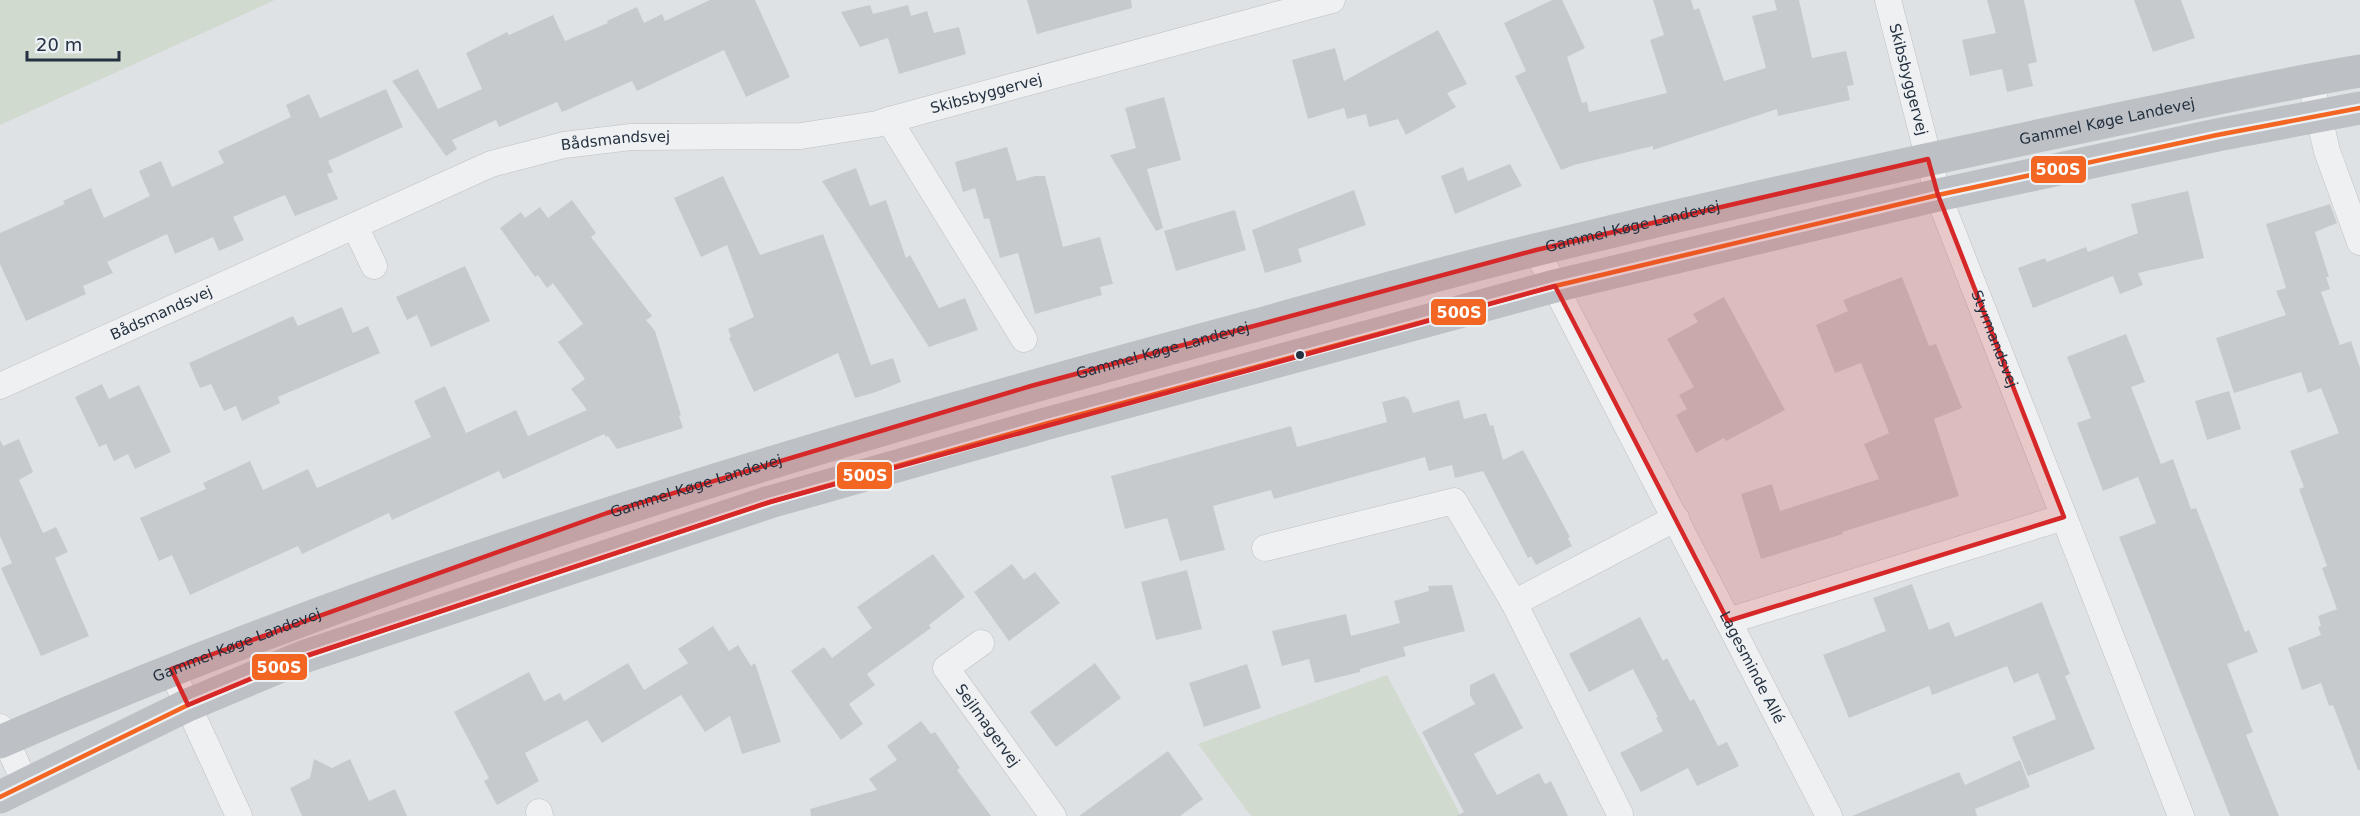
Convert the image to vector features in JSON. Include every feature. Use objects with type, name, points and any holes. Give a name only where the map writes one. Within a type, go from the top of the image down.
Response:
[{"type":"main road","name":"Gammel Køge Landevej","points":[[2,736],[171,669],[399,585],[607,513],[1031,386],[1536,250],[1929,159],[2310,79],[2360,71]]},
{"type":"main road","points":[[13,790],[188,705],[303,657],[770,502],[1045,424],[1555,286],[1938,195],[2317,115],[2360,108]]},
{"type":"street","name":"Skibsbyggervej","points":[[889,120],[1332,0]]},
{"type":"street","name":"Skibsbyggervej","points":[[1887,0],[1929,159]]},
{"type":"street","points":[[2310,79],[2327,151],[2360,242]]},
{"type":"street","name":"Bådsmandsvej","points":[[0,386],[491,164],[564,145],[631,137],[801,136],[889,120]]},
{"type":"street","points":[[889,120],[1024,339]]},
{"type":"street","name":"Styrmandsvej","points":[[1929,159],[1938,195],[2181,816]]},
{"type":"street","points":[[355,226],[374,266]]},
{"type":"street","name":"Lagesminde Allé","points":[[1536,250],[1829,816]]},
{"type":"street","points":[[1265,548],[1454,501],[1514,603],[1620,814]]},
{"type":"street","points":[[1728,621],[2064,517]]},
{"type":"street","points":[[1514,603],[1676,518]]},
{"type":"street","name":"Sejlmagervej","points":[[981,643],[946,668],[1053,816]]},
{"type":"street","points":[[171,669],[239,816]]},
{"type":"street","points":[[2,736],[13,790]]},
{"type":"highlighted area","points":[[1928,159],[1938,195],[2064,517],[1728,621],[1555,286],[770,502],[303,657],[188,705],[171,669],[607,513],[1031,386],[1536,250]]},
{"type":"shaded area","points":[[0,0],[275,0],[0,125]]},
{"type":"shaded area","points":[[1387,675],[1461,816],[1251,816],[1198,744]]},
{"type":"building","points":[[710,0],[755,0],[790,77],[746,97],[724,50],[637,91],[632,81],[562,112],[557,102],[499,127],[496,120],[452,140],[457,149],[446,156],[392,81],[418,69],[438,109],[482,89],[466,53],[507,32],[509,35],[553,15],[565,41],[608,23],[607,21],[637,7],[644,23],[662,14],[665,21]]},
{"type":"building","points":[[1027,0],[1131,0],[1132,8],[1037,34]]},
{"type":"building","points":[[1552,0],[1562,0],[1585,48],[1567,57],[1582,103],[1587,102],[1589,112],[1667,93],[1650,40],[1664,35],[1653,0],[1691,0],[1694,10],[1699,8],[1724,81],[1766,68],[1752,16],[1777,10],[1774,0],[1799,0],[1812,58],[1846,51],[1854,85],[1847,86],[1850,100],[1778,116],[1777,109],[1653,150],[1653,146],[1561,170],[1515,76],[1526,71],[1504,23]]},
{"type":"building","points":[[1987,0],[2024,0],[2037,62],[2028,64],[2033,86],[2007,92],[2002,69],[1970,76],[1962,40],[1996,33]]},
{"type":"building","points":[[2134,0],[2181,0],[2195,38],[2153,52]]},
{"type":"building","points":[[870,5],[873,14],[908,5],[911,16],[927,11],[934,33],[959,27],[966,54],[899,74],[888,38],[860,47],[841,12]]},
{"type":"building","points":[[1438,30],[1467,84],[1447,93],[1456,107],[1406,135],[1398,119],[1369,127],[1366,114],[1347,119],[1344,108],[1308,119],[1292,60],[1335,48],[1344,81]]},
{"type":"building","points":[[386,89],[403,127],[328,161],[333,172],[327,174],[338,199],[295,216],[285,195],[233,217],[244,240],[219,251],[213,237],[175,254],[167,234],[107,262],[113,273],[83,286],[86,294],[26,321],[0,264],[0,233],[65,204],[63,201],[91,188],[104,218],[150,196],[139,171],[161,161],[172,187],[224,163],[218,151],[291,117],[286,105],[309,94],[320,118]]},
{"type":"building","points":[[1164,97],[1181,160],[1147,169],[1163,228],[1156,231],[1110,155],[1136,148],[1125,108]]},
{"type":"building","points":[[1007,147],[1017,181],[1045,176],[1063,247],[1100,237],[1113,284],[1100,287],[1102,295],[1035,314],[1018,253],[1000,258],[989,218],[984,219],[975,188],[963,192],[955,162]]},
{"type":"building","points":[[1510,164],[1522,186],[1455,214],[1441,176],[1463,167],[1468,181]]},
{"type":"building","points":[[856,168],[870,206],[886,200],[906,258],[910,255],[939,308],[965,298],[978,330],[929,347],[822,181]]},
{"type":"building","points":[[723,176],[760,255],[823,234],[871,365],[893,358],[901,382],[855,398],[838,353],[754,392],[729,338],[731,337],[728,329],[754,317],[727,245],[701,257],[674,198]]},
{"type":"building","points":[[1354,190],[1366,225],[1298,249],[1302,262],[1265,273],[1252,230]]},
{"type":"building","points":[[2188,191],[2204,258],[2138,273],[2143,285],[2120,294],[2113,276],[2033,308],[2018,268],[2045,258],[2047,262],[2086,247],[2088,252],[2138,233],[2131,204]]},
{"type":"building","points":[[572,200],[596,233],[591,237],[652,316],[646,320],[655,331],[683,428],[617,449],[604,434],[503,479],[499,471],[392,520],[389,513],[302,554],[298,546],[190,595],[172,555],[159,561],[140,518],[206,489],[203,483],[250,461],[263,490],[308,469],[317,488],[431,437],[414,401],[445,386],[466,433],[516,410],[528,436],[587,410],[571,389],[585,379],[558,342],[583,324],[553,283],[547,288],[538,275],[535,277],[500,228],[521,212],[525,218],[540,207],[548,218]]},
{"type":"building","points":[[2330,204],[2337,223],[2315,232],[2329,277],[2326,277],[2330,289],[2321,292],[2340,345],[2351,341],[2360,368],[2360,770],[2358,770],[2333,705],[2329,706],[2321,683],[2302,690],[2288,648],[2321,635],[2318,616],[2337,609],[2322,568],[2327,566],[2299,489],[2304,487],[2290,451],[2339,433],[2321,388],[2308,393],[2301,372],[2234,393],[2216,338],[2286,315],[2276,291],[2286,288],[2266,224]]},
{"type":"building","points":[[1235,210],[1246,250],[1176,271],[1164,231]]},
{"type":"building","points":[[465,266],[490,321],[431,347],[417,315],[407,320],[396,297]]},
{"type":"building","points":[[1902,277],[1929,346],[1936,344],[1962,408],[1934,419],[1959,496],[1761,559],[1741,494],[1772,484],[1780,511],[1879,479],[1864,444],[1889,433],[1861,363],[1835,373],[1816,325],[1848,311],[1843,300]]},
{"type":"building","points":[[1724,297],[1785,410],[1726,441],[1724,438],[1696,453],[1676,415],[1687,409],[1679,395],[1694,387],[1667,339],[1698,322],[1693,314]]},
{"type":"building","points":[[342,307],[353,333],[368,326],[380,353],[278,397],[280,403],[242,421],[236,406],[224,411],[211,384],[200,388],[189,363],[293,316],[298,326]]},
{"type":"building","points":[[2126,334],[2145,382],[2131,387],[2161,464],[2173,459],[2191,509],[2196,508],[2245,632],[2249,630],[2258,652],[2227,664],[2253,732],[2246,735],[2279,816],[2230,816],[2119,537],[2156,523],[2138,477],[2103,491],[2077,423],[2091,418],[2067,357]]},
{"type":"building","points":[[102,384],[109,399],[139,385],[171,452],[135,469],[128,454],[114,461],[106,444],[99,447],[75,397]]},
{"type":"building","points":[[2229,391],[2241,429],[2207,440],[2195,401]]},
{"type":"building","points":[[1405,396],[1406,399],[1408,398],[1413,413],[1459,400],[1464,419],[1486,413],[1490,426],[1493,425],[1503,460],[1523,450],[1570,537],[1568,538],[1572,546],[1536,565],[1531,556],[1528,558],[1483,471],[1455,478],[1452,465],[1429,471],[1425,457],[1274,499],[1271,490],[1213,506],[1225,550],[1180,561],[1167,518],[1125,529],[1111,476],[1291,426],[1297,447],[1387,422],[1382,402]]},
{"type":"building","points":[[19,439],[33,472],[19,480],[43,533],[56,527],[68,552],[55,558],[89,636],[41,656],[1,568],[12,563],[0,536],[0,440],[3,446]]},
{"type":"building","points":[[933,554],[965,597],[929,625],[931,628],[867,674],[875,685],[849,704],[863,724],[841,740],[791,671],[824,647],[832,658],[872,628],[857,607]]},
{"type":"building","points":[[1012,564],[1024,580],[1035,572],[1060,603],[1009,641],[974,592]]},
{"type":"building","points":[[1187,570],[1202,629],[1156,640],[1141,582]]},
{"type":"building","points":[[1912,584],[1929,630],[1949,622],[1955,637],[2042,602],[2070,674],[2065,676],[2095,749],[2028,776],[2012,737],[2056,719],[2038,673],[2014,683],[2007,666],[1932,695],[1929,686],[1849,718],[1823,655],[1886,631],[1873,598]]},
{"type":"building","points":[[1452,585],[1465,631],[1403,647],[1406,656],[1360,669],[1360,672],[1315,683],[1309,659],[1282,666],[1272,631],[1346,614],[1351,636],[1400,623],[1394,601],[1429,591],[1428,586]]},
{"type":"building","points":[[1640,617],[1663,661],[1667,658],[1690,701],[1694,699],[1718,746],[1727,742],[1739,766],[1697,786],[1688,768],[1641,792],[1620,753],[1663,731],[1633,669],[1589,692],[1569,654]]},
{"type":"building","points":[[713,626],[729,651],[738,645],[751,666],[755,663],[781,742],[742,754],[730,716],[705,732],[681,695],[602,743],[587,720],[525,753],[539,781],[497,805],[484,781],[489,778],[454,712],[529,672],[544,701],[560,693],[564,701],[628,663],[644,690],[688,663],[678,649]]},
{"type":"building","points":[[1095,663],[1121,698],[1056,747],[1030,712]]},
{"type":"building","points":[[1247,664],[1261,708],[1204,727],[1189,683]]},
{"type":"building","points":[[1494,673],[1523,728],[1474,754],[1497,795],[1539,773],[1545,784],[1551,781],[1568,816],[1456,816],[1464,812],[1422,732],[1475,704],[1470,695],[1470,685]]},
{"type":"building","points":[[921,721],[931,734],[935,732],[960,768],[957,770],[991,816],[811,816],[810,809],[877,790],[869,779],[897,760],[887,746]]},
{"type":"building","points":[[1168,751],[1203,799],[1180,816],[1079,816]]},
{"type":"building","points":[[314,759],[332,768],[350,759],[369,801],[395,789],[407,816],[302,816],[290,788],[310,778]]},
{"type":"building","points":[[2020,760],[2030,787],[1975,809],[1977,816],[1852,816],[1959,772],[1965,785]]},
{"type":"transit line","name":"500S","points":[[0,797],[188,705],[303,657],[770,502],[1045,424],[1555,286],[1938,195],[2217,135],[2360,108]]}]
